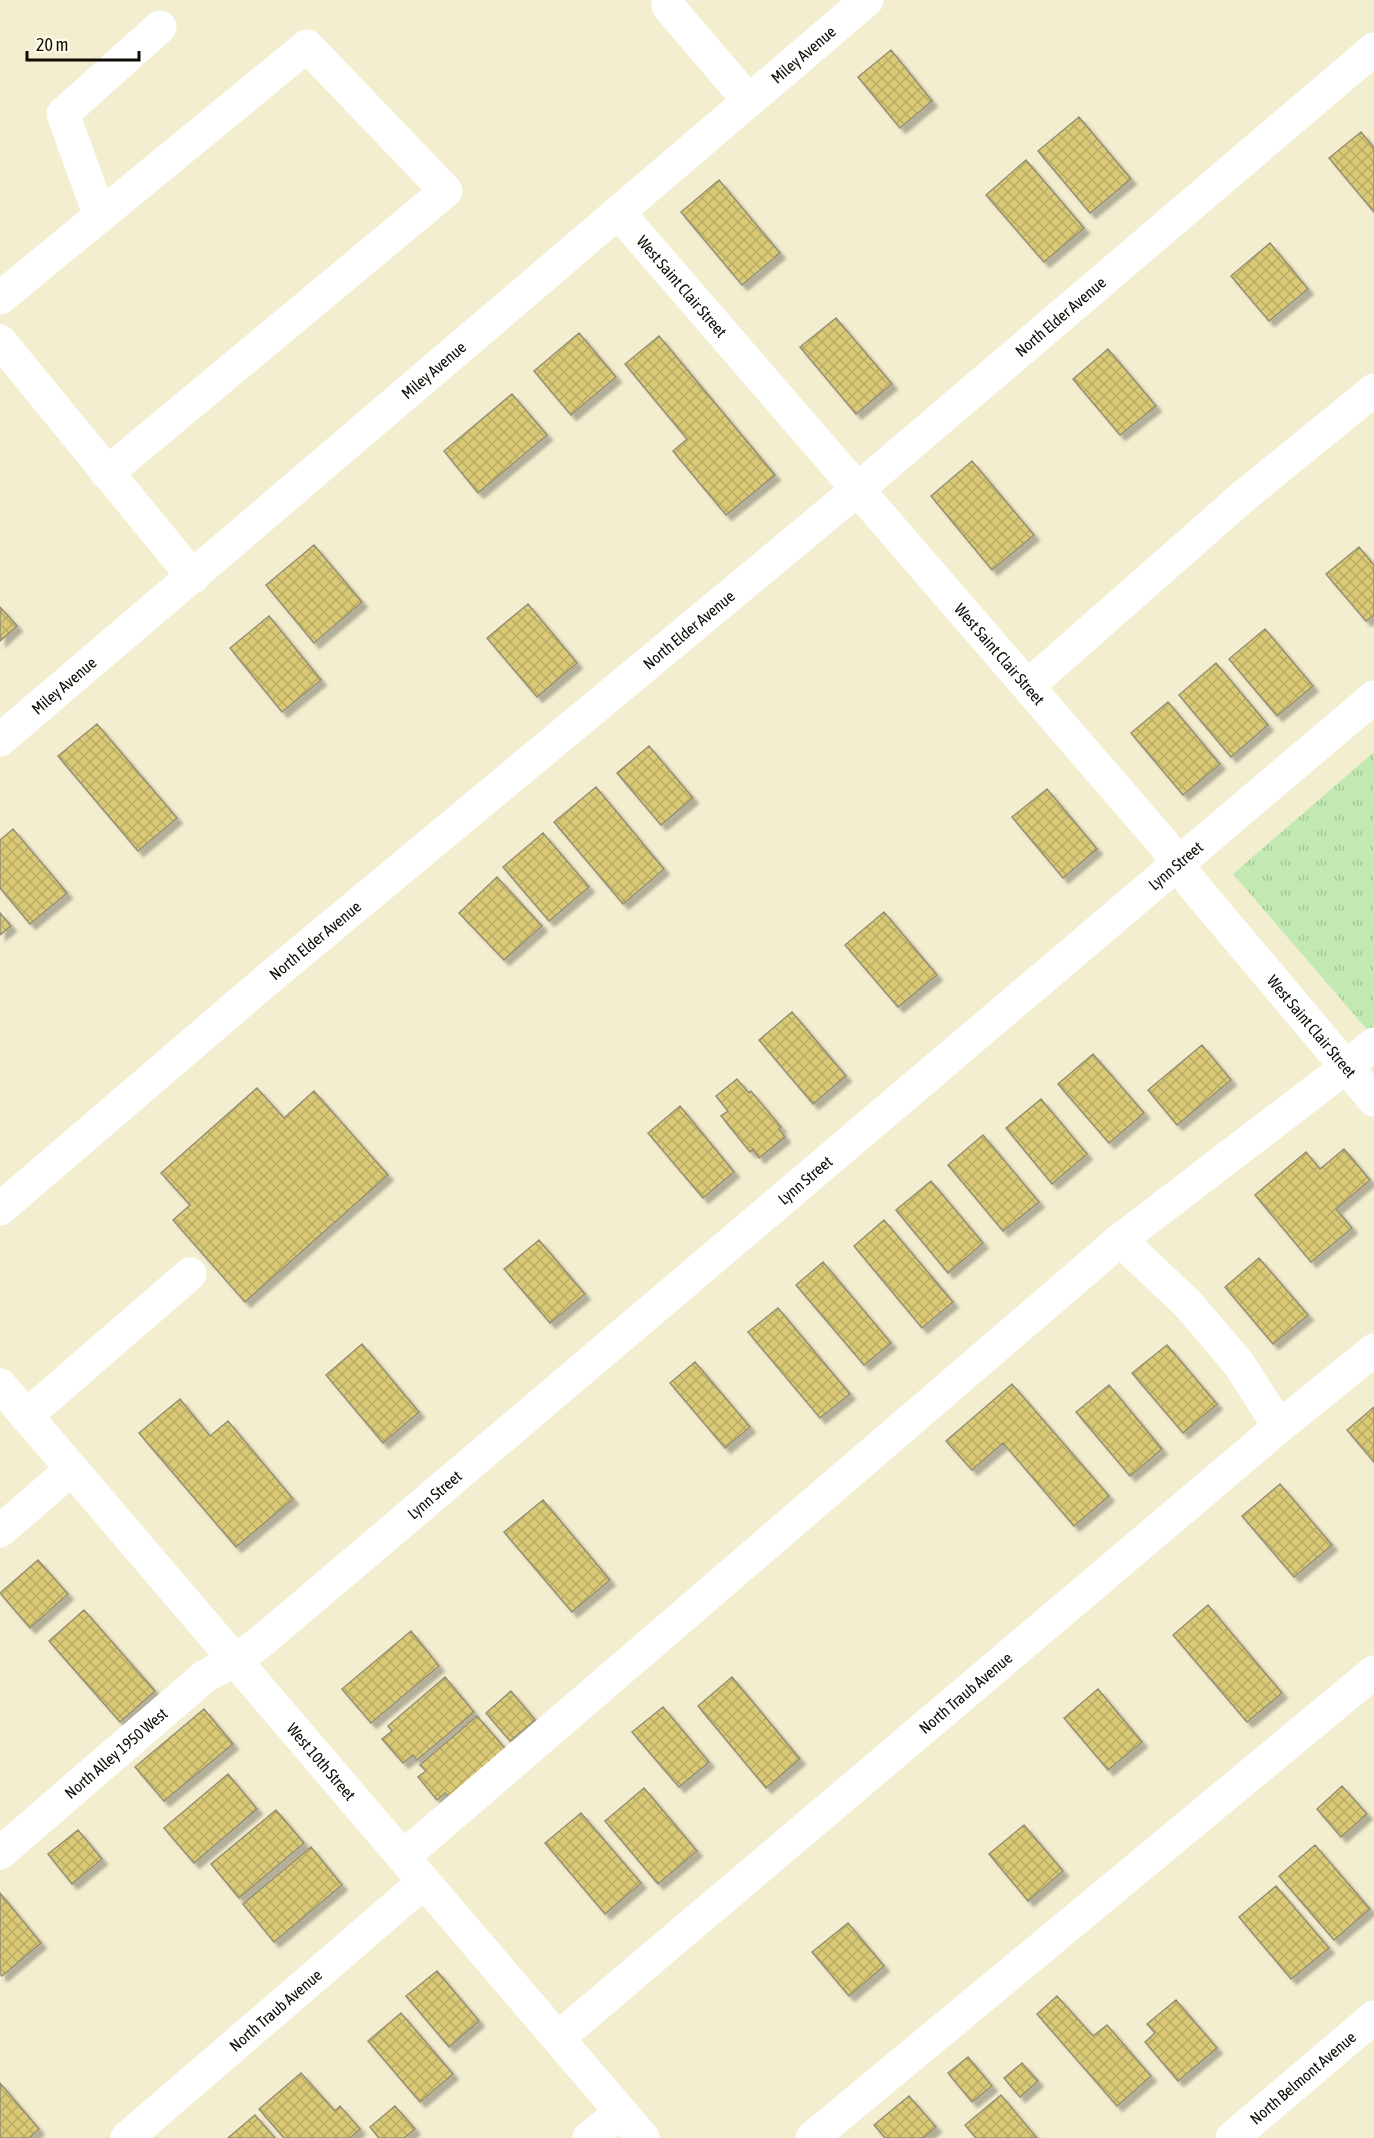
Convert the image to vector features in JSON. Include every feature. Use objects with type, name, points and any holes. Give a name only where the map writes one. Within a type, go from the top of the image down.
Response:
[{"type":"street","points":[[668,0],[668,6],[748,101]]},
{"type":"street","name":"Miley Avenue","points":[[0,740],[867,0]]},
{"type":"street","points":[[100,216],[63,114],[160,27]]},
{"type":"street","points":[[0,298],[306,46],[446,191],[107,473]]},
{"type":"street","name":"North Elder Avenue","points":[[0,1209],[261,985],[858,489],[1374,49]]},
{"type":"street","name":"West Saint Clair Street","points":[[618,212],[1156,834],[1193,885],[1374,1100]]},
{"type":"street","points":[[0,341],[192,577]]},
{"type":"street","points":[[1028,686],[1245,495],[1374,390]]},
{"type":"street","name":"Lynn Street","points":[[234,1658],[249,1651],[269,1635],[1374,697]]},
{"type":"street","points":[[403,1857],[1120,1240],[1374,1044]]},
{"type":"street","points":[[1120,1240],[1187,1303],[1231,1355],[1278,1427]]},
{"type":"street","points":[[26,1416],[190,1274]]},
{"type":"street","name":"North Traub Avenue","points":[[558,2038],[1278,1427],[1374,1350]]},
{"type":"street","name":"West 10th Street","points":[[0,1385],[643,2138]]},
{"type":"street","points":[[0,1532],[72,1469]]},
{"type":"street","name":"North Alley 1950 West","points":[[0,1853],[204,1677],[234,1658]]},
{"type":"street","points":[[812,2138],[1374,1672]]},
{"type":"street","name":"North Traub Avenue","points":[[127,2138],[424,1882]]},
{"type":"street","name":"North Belmont Avenue","points":[[1232,2138],[1374,2017]]},
{"type":"street","points":[[589,2138],[621,2112]]},
{"type":"green space","points":[[1374,752],[1374,1029],[1370,1033],[1233,874]]},
{"type":"building","points":[[891,50],[932,101],[900,128],[858,77]]},
{"type":"building","points":[[1079,117],[1131,179],[1090,213],[1038,151]]},
{"type":"building","points":[[1361,132],[1374,148],[1374,212],[1329,158]]},
{"type":"building","points":[[1026,160],[1084,228],[1044,262],[986,195]]},
{"type":"building","points":[[719,180],[780,253],[742,285],[681,212]]},
{"type":"building","points":[[1270,243],[1308,289],[1269,321],[1231,276]]},
{"type":"building","points":[[836,318],[892,384],[856,414],[800,347]]},
{"type":"building","points":[[579,333],[616,377],[571,415],[534,371]]},
{"type":"building","points":[[659,336],[775,475],[726,515],[673,451],[687,439],[625,364]]},
{"type":"building","points":[[1108,349],[1156,406],[1120,435],[1073,379]]},
{"type":"building","points":[[512,394],[547,435],[478,493],[444,451]]},
{"type":"building","points":[[972,461],[1034,535],[992,570],[931,496]]},
{"type":"building","points":[[314,545],[362,602],[314,643],[266,585]]},
{"type":"building","points":[[1359,547],[1374,565],[1374,615],[1366,621],[1326,574]]},
{"type":"building","points":[[528,604],[577,663],[537,697],[487,638]]},
{"type":"building","points":[[0,607],[17,626],[0,641]]},
{"type":"building","points":[[269,616],[321,680],[282,712],[230,648]]},
{"type":"building","points":[[1265,629],[1313,686],[1277,716],[1229,659]]},
{"type":"building","points":[[1216,663],[1268,725],[1231,757],[1179,695]]},
{"type":"building","points":[[1168,702],[1220,764],[1183,795],[1131,733]]},
{"type":"building","points":[[97,724],[177,818],[138,851],[58,756]]},
{"type":"building","points":[[649,746],[693,798],[661,825],[617,773]]},
{"type":"building","points":[[596,787],[664,869],[623,904],[554,822]]},
{"type":"building","points":[[1047,789],[1097,849],[1063,878],[1012,817]]},
{"type":"building","points":[[13,829],[67,893],[30,924],[0,888],[0,840]]},
{"type":"building","points":[[543,833],[589,887],[549,921],[503,867]]},
{"type":"building","points":[[497,877],[542,926],[504,960],[459,913]]},
{"type":"building","points":[[884,912],[937,975],[898,1007],[845,945]]},
{"type":"building","points":[[0,913],[11,926],[0,935]]},
{"type":"building","points":[[792,1012],[846,1076],[813,1104],[759,1040]]},
{"type":"building","points":[[1202,1045],[1231,1080],[1177,1125],[1148,1090]]},
{"type":"building","points":[[1093,1054],[1144,1113],[1109,1143],[1058,1084]]},
{"type":"building","points":[[737,1079],[749,1093],[751,1091],[781,1127],[779,1129],[785,1137],[759,1158],[753,1149],[750,1152],[721,1116],[728,1111],[716,1096]]},
{"type":"building","points":[[257,1088],[284,1118],[314,1091],[388,1175],[245,1302],[173,1220],[190,1205],[161,1173]]},
{"type":"building","points":[[1041,1099],[1087,1154],[1052,1184],[1006,1128]]},
{"type":"building","points":[[680,1106],[734,1172],[703,1198],[648,1133]]},
{"type":"building","points":[[983,1135],[1039,1202],[1003,1231],[948,1165]]},
{"type":"building","points":[[1344,1149],[1370,1180],[1336,1209],[1352,1228],[1311,1262],[1255,1195],[1306,1152],[1320,1169]]},
{"type":"building","points":[[931,1181],[983,1243],[948,1273],[896,1210]]},
{"type":"building","points":[[884,1220],[953,1302],[922,1328],[854,1246]]},
{"type":"building","points":[[539,1240],[585,1294],[550,1323],[504,1269]]},
{"type":"building","points":[[1259,1258],[1308,1315],[1273,1344],[1225,1287]]},
{"type":"building","points":[[823,1262],[891,1343],[864,1365],[796,1285]]},
{"type":"building","points":[[778,1308],[850,1394],[820,1418],[748,1332]]},
{"type":"building","points":[[362,1344],[419,1412],[383,1443],[326,1375]]},
{"type":"building","points":[[1167,1345],[1217,1404],[1183,1433],[1132,1373]]},
{"type":"building","points":[[695,1362],[750,1427],[725,1448],[670,1383]]},
{"type":"building","points":[[1012,1384],[1109,1496],[1074,1526],[1003,1443],[972,1470],[946,1441]]},
{"type":"building","points":[[1109,1385],[1162,1449],[1130,1476],[1076,1412]]},
{"type":"building","points":[[180,1399],[210,1436],[228,1421],[293,1499],[236,1547],[139,1433]]},
{"type":"building","points":[[1374,1407],[1374,1462],[1347,1430]]},
{"type":"building","points":[[1280,1484],[1332,1545],[1294,1577],[1242,1516]]},
{"type":"building","points":[[543,1500],[610,1580],[572,1612],[504,1532]]},
{"type":"building","points":[[38,1560],[68,1594],[30,1628],[0,1593]]},
{"type":"building","points":[[1208,1605],[1282,1693],[1247,1722],[1173,1635]]},
{"type":"building","points":[[84,1610],[155,1691],[120,1722],[49,1641]]},
{"type":"building","points":[[411,1631],[439,1666],[371,1723],[342,1689]]},
{"type":"building","points":[[445,1677],[474,1712],[417,1760],[413,1755],[403,1763],[382,1739],[392,1731],[388,1726]]},
{"type":"building","points":[[732,1677],[800,1759],[766,1788],[698,1706]]},
{"type":"building","points":[[1098,1689],[1142,1742],[1108,1770],[1064,1718]]},
{"type":"building","points":[[511,1691],[535,1720],[510,1741],[486,1713]]},
{"type":"building","points":[[663,1707],[709,1762],[679,1787],[632,1732]]},
{"type":"building","points":[[204,1709],[233,1744],[164,1801],[135,1767]]},
{"type":"building","points":[[477,1716],[509,1753],[453,1801],[445,1793],[437,1800],[418,1777],[426,1771],[420,1765]]},
{"type":"building","points":[[228,1774],[257,1809],[194,1863],[164,1828]]},
{"type":"building","points":[[1342,1786],[1367,1814],[1341,1837],[1317,1809]]},
{"type":"building","points":[[644,1788],[697,1851],[658,1884],[605,1821]]},
{"type":"building","points":[[276,1810],[304,1843],[239,1898],[211,1864]]},
{"type":"building","points":[[581,1813],[641,1883],[605,1914],[545,1843]]},
{"type":"building","points":[[1024,1825],[1063,1871],[1028,1901],[989,1854]]},
{"type":"building","points":[[78,1830],[102,1859],[72,1884],[48,1854]]},
{"type":"building","points":[[1315,1845],[1370,1909],[1334,1940],[1279,1876]]},
{"type":"building","points":[[311,1847],[342,1885],[274,1942],[243,1904]]},
{"type":"building","points":[[1276,1886],[1329,1948],[1291,1979],[1239,1917]]},
{"type":"building","points":[[0,1893],[41,1943],[2,1976],[0,1974]]},
{"type":"building","points":[[848,1923],[884,1966],[849,1996],[812,1952]]},
{"type":"building","points":[[437,1971],[479,2021],[449,2047],[406,1996]]},
{"type":"building","points":[[1057,1996],[1093,2036],[1107,2025],[1151,2076],[1117,2106],[1037,2014]]},
{"type":"building","points":[[1176,2000],[1217,2048],[1178,2081],[1145,2042],[1155,2033],[1147,2024]]},
{"type":"building","points":[[401,2013],[453,2074],[420,2102],[368,2041]]},
{"type":"building","points":[[968,2057],[992,2086],[972,2102],[948,2073]]},
{"type":"building","points":[[1022,2063],[1038,2081],[1020,2097],[1004,2078]]},
{"type":"building","points":[[301,2073],[335,2111],[340,2106],[360,2129],[350,2138],[284,2138],[259,2109]]},
{"type":"building","points":[[0,2083],[39,2129],[29,2138],[0,2138]]},
{"type":"building","points":[[1001,2095],[1037,2138],[976,2138],[965,2125]]},
{"type":"building","points":[[909,2096],[936,2127],[923,2138],[885,2138],[874,2125]]},
{"type":"building","points":[[395,2106],[415,2129],[404,2138],[379,2138],[370,2127]]},
{"type":"building","points":[[255,2115],[275,2138],[228,2138]]}]
